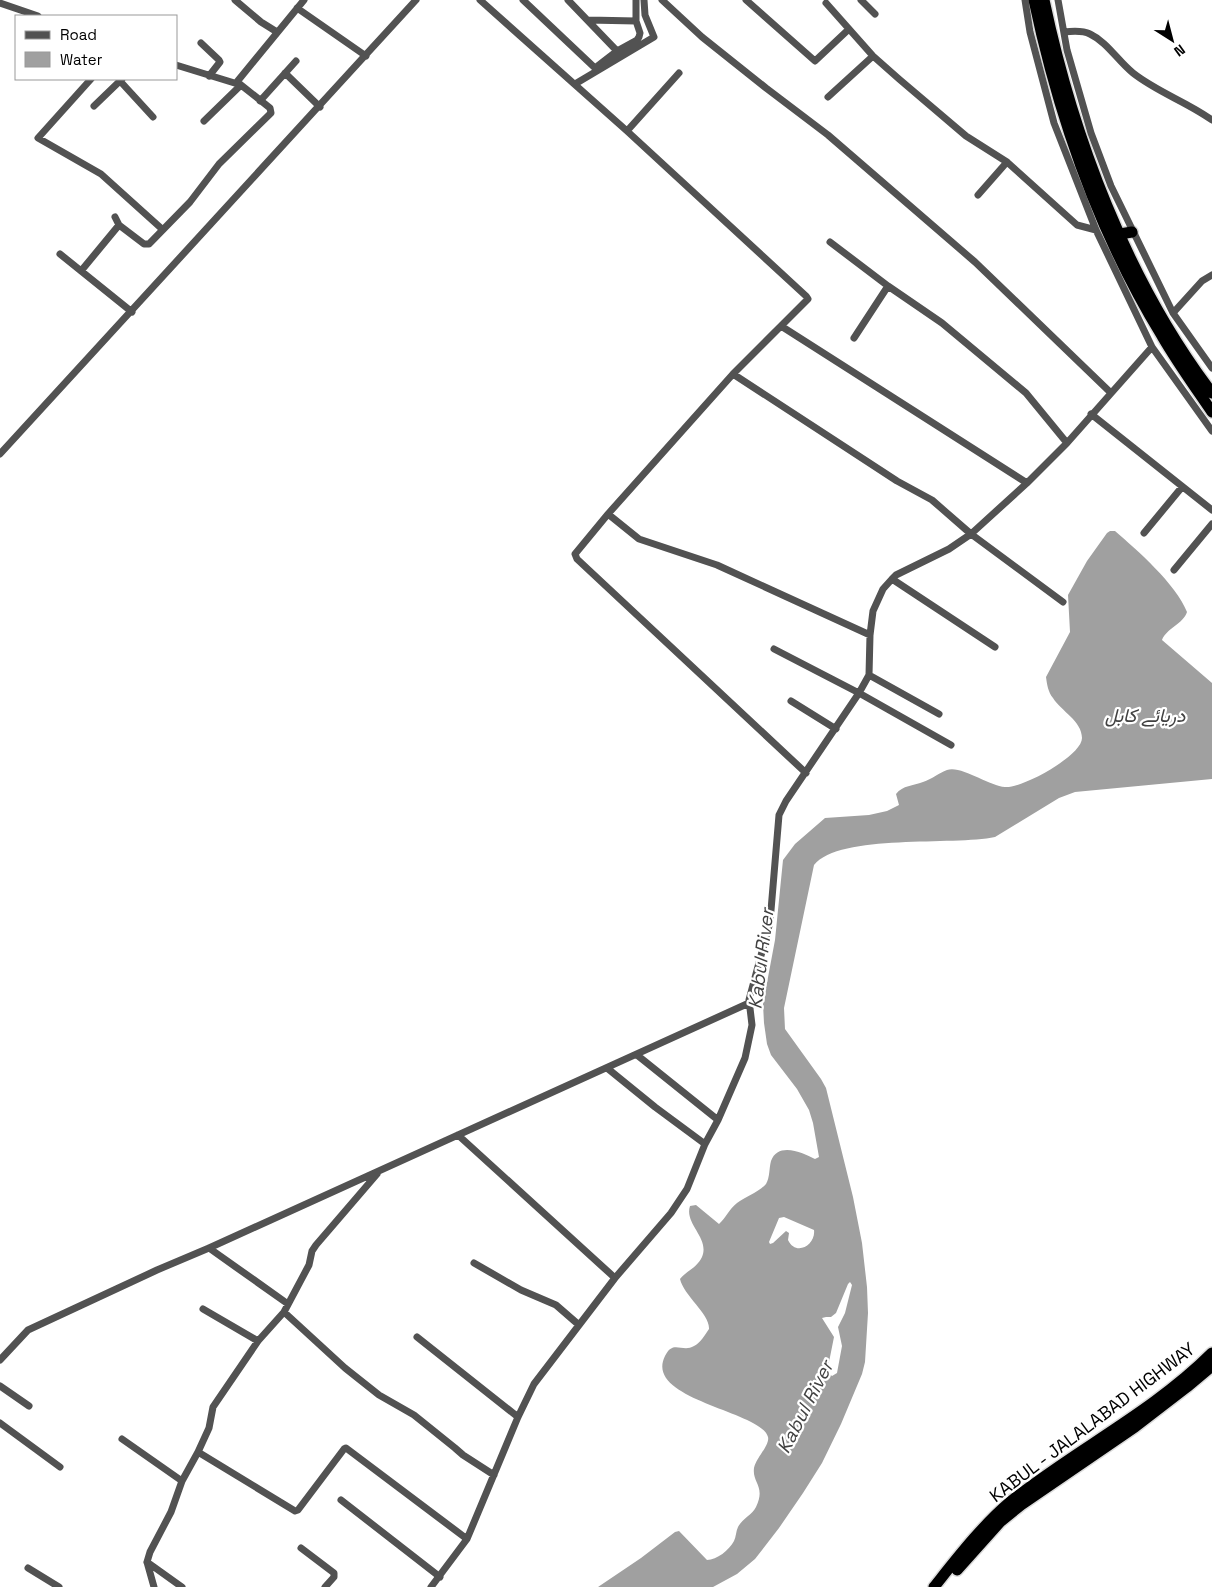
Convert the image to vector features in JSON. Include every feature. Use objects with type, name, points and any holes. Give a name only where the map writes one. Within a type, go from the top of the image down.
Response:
[{"type":"highway","points":[[1034,0],[1042,40],[1064,119],[1112,252],[1161,335],[1212,412]]},
{"type":"highway","points":[[1044,0],[1052,38],[1076,121],[1106,187],[1120,234],[1145,287],[1192,366],[1212,393]]},
{"type":"highway","points":[[1120,234],[1132,232]]},
{"type":"highway","name":"KABUL - JALALABAD HIGHWAY","points":[[944,1587],[982,1541],[1007,1516],[1132,1422],[1212,1353]]},
{"type":"highway","name":"KABUL - JALALABAD HIGHWAY","points":[[934,1587],[976,1536],[1010,1503],[1212,1366]]},
{"type":"street","points":[[235,0],[277,32]]},
{"type":"street","points":[[204,121],[239,84],[277,32],[304,0]]},
{"type":"street","points":[[0,454],[416,0]]},
{"type":"street","points":[[480,0],[627,131],[806,296],[808,300],[733,374],[608,514],[575,554],[575,557],[806,773]]},
{"type":"street","points":[[523,0],[594,68],[639,37],[640,33],[636,21],[636,0]]},
{"type":"street","points":[[568,0],[617,51]]},
{"type":"street","points":[[575,84],[654,37],[645,15],[644,0]]},
{"type":"street","points":[[662,0],[702,37],[828,135],[976,262],[1110,392]]},
{"type":"street","points":[[746,0],[815,62],[849,29]]},
{"type":"street","points":[[861,0],[875,14]]},
{"type":"street","points":[[1025,0],[1030,32],[1054,122],[1096,230],[1112,252],[1152,347],[1212,432]]},
{"type":"street","points":[[1058,0],[1067,50],[1106,187],[1132,232],[1172,313],[1212,368]]},
{"type":"street","points":[[0,3],[35,15]]},
{"type":"street","points":[[826,3],[872,56],[966,136],[1007,162],[1077,225],[1096,230]]},
{"type":"street","points":[[297,8],[366,56]]},
{"type":"street","points":[[588,20],[636,21]]},
{"type":"street","points":[[1064,32],[1076,31],[1090,34],[1100,41],[1132,72],[1212,120]]},
{"type":"street","points":[[200,43],[220,62],[209,76]]},
{"type":"street","points":[[828,98],[872,56]]},
{"type":"street","points":[[260,101],[296,60]]},
{"type":"street","points":[[115,217],[119,225],[146,244],[190,202],[219,164],[270,115],[270,108],[239,84],[178,66]]},
{"type":"street","points":[[285,73],[320,106]]},
{"type":"street","points":[[627,131],[679,73]]},
{"type":"street","points":[[90,80],[38,138],[101,174],[162,229]]},
{"type":"street","points":[[94,106],[121,80],[153,118]]},
{"type":"street","points":[[978,196],[1007,162]]},
{"type":"street","points":[[81,271],[119,225]]},
{"type":"street","points":[[830,242],[888,286],[942,323],[1026,393],[1067,443]]},
{"type":"street","points":[[60,254],[132,312]]},
{"type":"street","points":[[1172,313],[1202,281],[1212,275]]},
{"type":"street","points":[[854,338],[888,286]]},
{"type":"street","points":[[781,326],[1027,483]]},
{"type":"street","points":[[431,1587],[467,1539],[518,1417],[534,1384],[615,1278],[671,1213],[687,1189],[745,1058],[752,1025],[749,1003],[770,922],[779,815],[786,801],[860,693],[869,675],[870,635],[875,605],[883,589],[901,572],[949,549],[971,534],[1027,483],[1067,443],[1110,392],[1152,347]]},
{"type":"street","points":[[733,374],[824,431],[897,481],[932,500],[971,534],[1063,602]]},
{"type":"street","points":[[1092,414],[1212,510]]},
{"type":"street","points":[[1144,533],[1182,487]]},
{"type":"street","points":[[608,514],[639,539],[717,565],[870,635]]},
{"type":"street","points":[[1174,570],[1212,524]]},
{"type":"street","points":[[892,579],[995,647]]},
{"type":"street","points":[[774,649],[860,693],[952,744]]},
{"type":"street","points":[[869,675],[939,714]]},
{"type":"street","points":[[791,701],[836,729]]},
{"type":"street","points":[[0,1360],[28,1330],[749,1003]]},
{"type":"street","points":[[637,1055],[718,1120]]},
{"type":"street","points":[[607,1068],[655,1107],[706,1144]]},
{"type":"street","points":[[458,1136],[538,1206],[615,1278]]},
{"type":"street","points":[[154,1587],[147,1562],[150,1552],[171,1512],[182,1481],[209,1428],[213,1407],[258,1341],[284,1312],[309,1265],[312,1251],[316,1245],[379,1172]]},
{"type":"street","points":[[209,1248],[288,1304]]},
{"type":"street","points":[[474,1263],[521,1290],[556,1305],[579,1325]]},
{"type":"street","points":[[203,1309],[258,1341]]},
{"type":"street","points":[[284,1312],[345,1368],[380,1395],[414,1415],[463,1455],[494,1475]]},
{"type":"street","points":[[417,1337],[518,1417]]},
{"type":"street","points":[[0,1386],[29,1406]]},
{"type":"street","points":[[0,1424],[60,1467]]},
{"type":"street","points":[[122,1439],[182,1481]]},
{"type":"street","points":[[198,1452],[295,1511],[298,1510],[346,1448],[467,1539]]},
{"type":"street","points":[[341,1500],[440,1577]]},
{"type":"street","points":[[301,1548],[334,1573],[334,1577],[325,1587]]},
{"type":"street","points":[[147,1562],[182,1587]]},
{"type":"street","points":[[28,1568],[59,1587]]},
{"type":"water","name":"دریائے کابل","points":[[1115,531],[1145,558],[1174,590],[1187,612],[1182,620],[1167,632],[1162,640],[1212,683],[1212,779],[1075,792],[1059,798],[995,837],[872,844],[847,848],[828,855],[814,865],[784,1008],[785,1029],[826,1088],[853,1197],[862,1243],[867,1287],[868,1313],[865,1362],[862,1374],[822,1463],[779,1528],[755,1559],[737,1574],[713,1587],[598,1587],[675,1532],[679,1531],[707,1560],[719,1556],[732,1544],[738,1527],[754,1510],[759,1500],[760,1494],[754,1468],[767,1444],[768,1437],[761,1428],[746,1420],[686,1394],[671,1384],[663,1371],[665,1356],[671,1348],[690,1348],[694,1346],[709,1329],[705,1317],[686,1292],[680,1279],[697,1264],[704,1250],[700,1237],[690,1219],[690,1206],[696,1205],[719,1224],[737,1203],[760,1190],[766,1184],[771,1161],[779,1151],[792,1150],[815,1159],[819,1157],[809,1110],[797,1089],[771,1055],[767,1044],[764,1023],[763,1004],[775,940],[783,860],[795,844],[825,818],[869,815],[887,811],[899,805],[896,794],[902,789],[926,781],[947,770],[960,770],[998,786],[1013,786],[1024,783],[1050,770],[1072,754],[1082,738],[1079,726],[1051,696],[1046,677],[1070,632],[1068,595],[1087,561],[1107,533]],"holes":[[[784,1217],[814,1230],[814,1235],[809,1244],[805,1247],[796,1248],[788,1240],[789,1233],[786,1231],[770,1244],[769,1242],[779,1218]],[[850,1282],[852,1285],[845,1313],[838,1327],[842,1346],[837,1373],[832,1376],[827,1372],[834,1337],[822,1318],[831,1317],[836,1313]]]},
{"type":"water label","name":"Kabul River","points":[[761,959]]},
{"type":"water label","name":"Kabul River","points":[[805,1407]]}]
